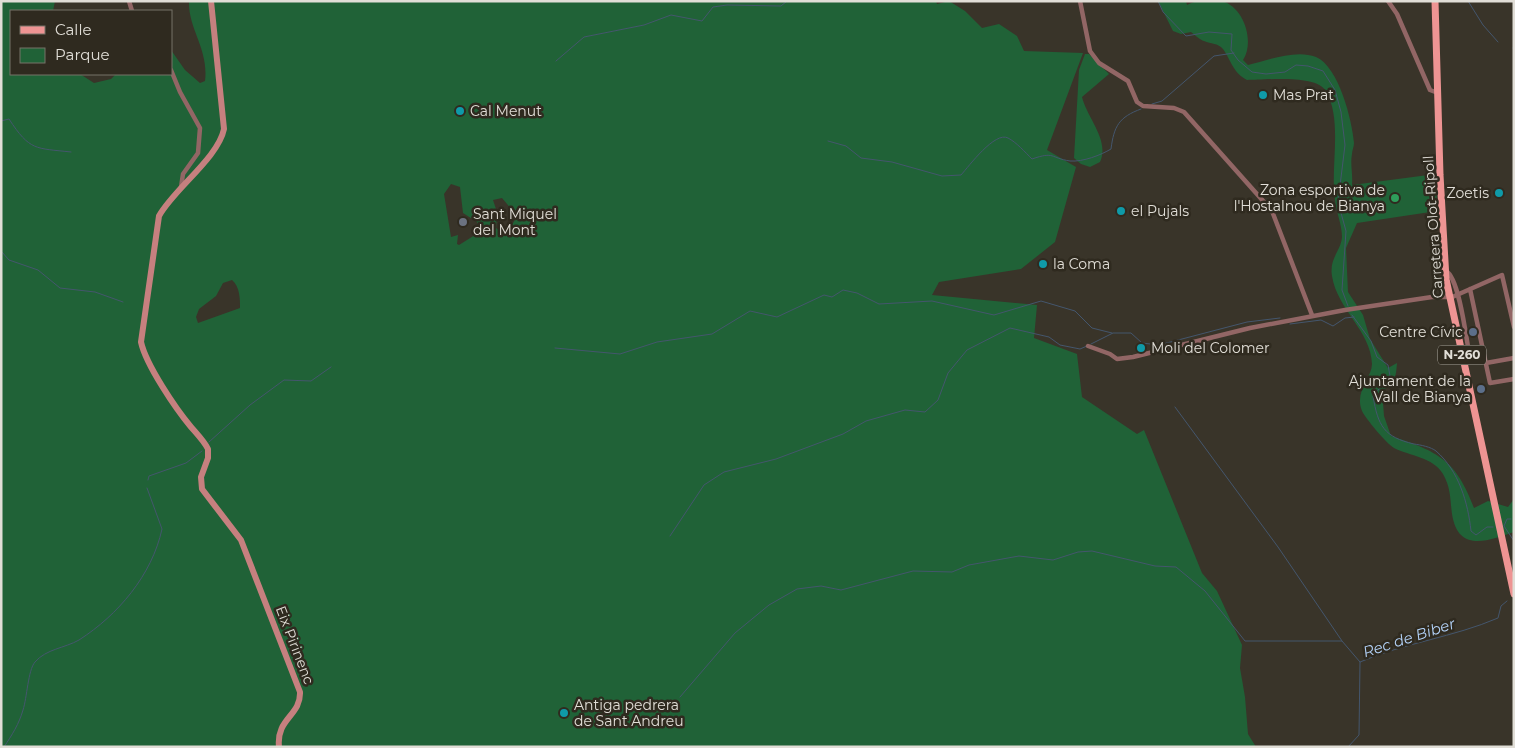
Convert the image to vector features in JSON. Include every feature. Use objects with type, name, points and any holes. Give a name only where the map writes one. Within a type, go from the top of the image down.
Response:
[{"type":"main road","name":"Eix Pirinenc","points":[[211,1],[224,129],[216,147],[162,210],[156,224],[141,342],[147,360],[176,406],[208,448],[208,458],[201,477],[202,489],[212,504],[237,533],[300,692],[299,704],[279,730],[279,747]]},
{"type":"main road","name":"Carretera Olot-Ripoll","points":[[1435,1],[1446,271],[1462,355],[1514,594]]},
{"type":"street","points":[[1080,1],[1090,51],[1099,63],[1128,81],[1137,102],[1143,106],[1174,108],[1184,112],[1272,211],[1312,315]]},
{"type":"street","points":[[1388,1],[1399,19],[1430,90],[1438,93]]},
{"type":"street","points":[[172,72],[180,92],[200,128],[198,153],[183,174],[180,188]]},
{"type":"street","points":[[1445,262],[1441,273],[1450,295]]},
{"type":"street","points":[[1450,295],[1458,296],[1502,276],[1512,309],[1514,326]]},
{"type":"street","points":[[1470,289],[1490,383],[1514,378]]},
{"type":"street","points":[[1088,346],[1110,354],[1117,359],[1133,357],[1250,328],[1312,315],[1464,292]]},
{"type":"street","points":[[1450,295],[1458,296]]},
{"type":"street","points":[[1458,296],[1469,353],[1462,355]]},
{"type":"street","points":[[1486,363],[1514,358]]},
{"type":"green space","points":[[1,1],[55,1],[53,10],[10,10],[10,75],[82,75],[94,83],[111,79],[115,75],[172,75],[172,51],[185,70],[200,83],[205,81],[204,59],[192,21],[189,1],[936,1],[937,4],[949,1],[965,11],[982,28],[999,24],[1017,36],[1024,51],[1083,53],[1047,150],[1076,167],[1055,242],[1021,269],[939,282],[932,295],[1037,305],[1034,338],[1077,354],[1082,397],[1137,434],[1144,430],[1202,573],[1217,591],[1242,645],[1240,668],[1248,734],[1256,747],[1,747]],"holes":[[[451,184],[460,187],[463,213],[477,222],[480,228],[475,235],[459,245],[457,244],[458,235],[451,237],[444,194]],[[502,198],[512,210],[515,220],[509,229],[500,231],[496,228],[497,212],[493,200]],[[232,280],[237,286],[240,308],[198,323],[196,317],[199,309],[216,296],[223,283]]]},
{"type":"green space","points":[[1158,1],[1186,1],[1187,5],[1197,2],[1222,1],[1230,5],[1236,10],[1245,26],[1248,44],[1243,60],[1248,65],[1282,56],[1300,54],[1316,57],[1324,63],[1338,83],[1350,121],[1354,143],[1351,158],[1352,185],[1436,174],[1437,211],[1357,223],[1346,248],[1348,292],[1363,315],[1370,339],[1388,368],[1397,363],[1392,383],[1382,390],[1384,416],[1391,436],[1422,447],[1444,460],[1460,479],[1474,508],[1488,501],[1508,507],[1514,499],[1514,532],[1485,541],[1467,539],[1461,535],[1455,526],[1448,484],[1439,468],[1427,460],[1394,448],[1376,431],[1362,411],[1360,397],[1372,364],[1366,341],[1340,299],[1332,276],[1332,264],[1342,237],[1334,187],[1334,116],[1326,91],[1312,82],[1301,80],[1247,80],[1238,74],[1223,49],[1219,46],[1199,39],[1191,32],[1181,34],[1173,31]]},
{"type":"green space","points":[[1085,54],[1089,54],[1109,74],[1082,97],[1097,129],[1102,146],[1100,162],[1090,167],[1081,164],[1074,158],[1079,70]]},
{"type":"waterway","points":[[556,61],[584,37],[644,25],[671,15],[702,21],[713,7],[727,5],[781,6],[787,1]]},
{"type":"waterway","points":[[1158,1],[1163,12],[1186,36],[1209,32],[1232,34],[1231,50],[1238,60],[1252,72],[1266,74],[1285,72],[1296,65],[1308,66],[1323,71],[1335,90],[1341,112],[1345,145],[1338,202],[1346,231],[1342,290],[1348,306]]},
{"type":"waterway","points":[[1468,1],[1483,25],[1498,42]]},
{"type":"waterway","points":[[1152,104],[1162,101],[1214,56],[1234,53]]},
{"type":"waterway","points":[[828,141],[846,146],[861,158],[892,162],[942,176],[961,175],[983,150],[1003,137],[1014,142],[1032,159],[1049,155],[1075,161],[1097,156],[1111,149],[1114,134],[1119,123],[1127,115],[1141,109]]},
{"type":"waterway","points":[[1,121],[9,119],[22,137],[34,146],[49,150],[71,152]]},
{"type":"waterway","points":[[1,251],[9,260],[38,270],[60,288],[95,292],[123,302]]},
{"type":"waterway","points":[[555,348],[620,354],[657,342],[712,334],[750,311],[777,317],[824,295],[832,297],[843,290],[857,293],[879,304],[932,301],[994,315],[1041,301],[1075,311],[1092,328],[1112,333]]},
{"type":"waterway","points":[[1352,315],[1371,341],[1377,357],[1388,365],[1390,376],[1373,396],[1380,423],[1389,434],[1396,438],[1429,447],[1444,459],[1461,488],[1468,510],[1471,531],[1476,535],[1487,527],[1493,527]]},
{"type":"waterway","points":[[1290,324],[1321,320],[1333,326],[1345,318],[1354,317]]},
{"type":"waterway","points":[[1091,344],[1113,333],[1131,333],[1142,343],[1159,345],[1247,322],[1280,318]]},
{"type":"waterway","points":[[670,536],[704,485],[724,472],[776,459],[843,434],[866,421],[905,410],[925,412],[938,400],[948,373],[967,350],[1010,328],[1049,337],[1060,345],[1080,349],[1087,346]]},
{"type":"waterway","points":[[209,442],[250,405],[284,380],[311,381],[331,367]]},
{"type":"waterway","points":[[1175,407],[1278,547],[1342,641]]},
{"type":"waterway","points":[[148,480],[149,476],[186,463],[202,451]]},
{"type":"waterway","points":[[4,747],[21,715],[31,671],[35,662],[50,651],[74,643],[93,630],[120,606],[142,578],[157,546],[162,529],[147,488]]},
{"type":"waterway","points":[[1511,519],[1507,519],[1504,526],[1514,541]]},
{"type":"waterway","points":[[680,697],[735,633],[769,605],[797,589],[821,586],[841,590],[913,571],[952,572],[969,565],[1019,556],[1053,560],[1078,552],[1092,551],[1155,566],[1176,567],[1205,591],[1245,641],[1342,641],[1360,662]]},
{"type":"waterway","name":"Rec de Biber","points":[[1348,747],[1359,735],[1360,662],[1377,655],[1481,625],[1498,618],[1501,606],[1507,601]]},
{"type":"place","name":"Mas Prat","points":[[1263,95]]},
{"type":"place","name":"Cal Menut","points":[[460,111]]},
{"type":"place","name":"Zoetis","points":[[1499,193]]},
{"type":"place","name":"Zona esportiva de l'Hostalnou de Bianya","points":[[1395,198]]},
{"type":"place","name":"el Pujals","points":[[1121,211]]},
{"type":"place","name":"Sant Miquel del Mont","points":[[463,222]]},
{"type":"place","name":"la Coma","points":[[1043,264]]},
{"type":"place","name":"Centre Cívic","points":[[1473,332]]},
{"type":"place","name":"Moli del Colomer","points":[[1141,348]]},
{"type":"place","name":"Ajuntament de la Vall de Bianya","points":[[1481,389]]},
{"type":"place","name":"Antiga pedrera de Sant Andreu","points":[[564,713]]}]
